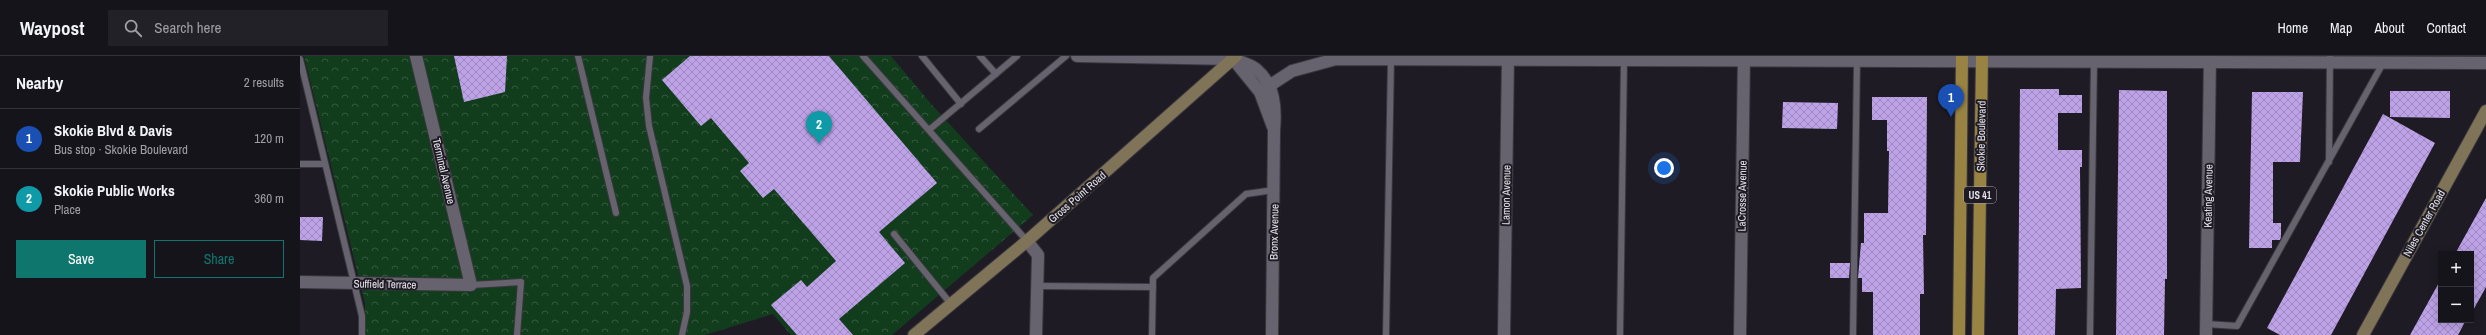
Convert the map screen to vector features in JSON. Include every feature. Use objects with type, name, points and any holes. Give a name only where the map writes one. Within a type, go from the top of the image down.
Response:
[{"type":"main road","name":"Gross Point Road","points":[[914,335],[1026,241],[1234,57]]},
{"type":"main road","name":"Skokie Boulevard","points":[[1958,335],[1962,59]]},
{"type":"main road","name":"Skokie Boulevard","points":[[1978,335],[1982,59]]},
{"type":"main road","name":"Niles Center Road","points":[[2362,335],[2486,111]]},
{"type":"street","name":"Terminal Avenue","points":[[416,56],[471,285]]},
{"type":"street","points":[[1078,56],[1234,57]]},
{"type":"street","name":"Bronx Avenue","points":[[1234,57],[1256,69],[1269,86],[1276,108],[1274,130],[1272,335]]},
{"type":"street","name":"Bronx Avenue","points":[[1234,57],[1260,92],[1274,130]]},
{"type":"street","points":[[1269,86],[1292,71],[1336,59],[2210,59],[2330,60],[2383,63],[2449,60],[2486,63]]},
{"type":"street","name":"Lamon Avenue","points":[[1504,335],[1508,59]]},
{"type":"street","name":"LaCrosse Avenue","points":[[1740,335],[1744,59]]},
{"type":"street","name":"Keating Avenue","points":[[2206,330],[2210,59]]},
{"type":"street","points":[[1026,241],[1038,255],[1036,335]]},
{"type":"street","name":"Suffield Terrace","points":[[300,282],[471,285]]},
{"type":"lane","points":[[578,56],[616,213]]},
{"type":"lane","points":[[650,56],[646,98],[649,126],[687,286],[687,312],[682,335]]},
{"type":"lane","points":[[863,56],[1026,241]]},
{"type":"lane","points":[[922,56],[961,104]]},
{"type":"lane","points":[[980,56],[996,74]]},
{"type":"lane","points":[[929,130],[1017,56]]},
{"type":"lane","points":[[979,129],[1066,56]]},
{"type":"lane","points":[[1386,335],[1391,58]]},
{"type":"lane","points":[[300,59],[362,316],[362,335]]},
{"type":"lane","points":[[1620,335],[1624,59]]},
{"type":"lane","points":[[1853,335],[1857,59]]},
{"type":"lane","points":[[2090,335],[2094,59]]},
{"type":"lane","points":[[2329,164],[2330,60]]},
{"type":"lane","points":[[2206,330],[2237,326],[2329,164],[2383,63]]},
{"type":"lane","points":[[300,164],[325,164]]},
{"type":"lane","points":[[1152,335],[1153,278],[1246,194],[1274,190]]},
{"type":"lane","points":[[894,234],[952,304]]},
{"type":"lane","points":[[471,285],[521,282],[516,335]]},
{"type":"lane","points":[[1037,286],[1153,287]]},
{"type":"green space","points":[[304,56],[891,56],[932,105],[1033,215],[892,335],[791,335],[773,314],[705,335],[365,335],[365,303]]},
{"type":"building","points":[[454,56],[507,56],[505,92],[464,102]]},
{"type":"building","points":[[690,56],[829,56],[937,183],[879,232],[905,263],[839,319],[853,335],[797,335],[771,305],[801,280],[807,287],[836,261],[774,189],[763,198],[740,171],[749,163],[711,118],[701,126],[662,80]]},
{"type":"building","points":[[2020,89],[2059,89],[2059,95],[2082,95],[2082,113],[2058,113],[2058,150],[2082,150],[2082,167],[2080,167],[2081,288],[2056,289],[2055,335],[2018,335]]},
{"type":"building","points":[[2119,90],[2167,91],[2167,279],[2165,279],[2164,335],[2116,335]]},
{"type":"building","points":[[2390,91],[2450,91],[2450,118],[2390,117]]},
{"type":"building","points":[[2252,92],[2303,92],[2300,162],[2273,162],[2273,223],[2281,223],[2281,237],[2280,240],[2272,240],[2272,248],[2249,248]]},
{"type":"building","points":[[1872,97],[1927,97],[1926,235],[1923,235],[1924,294],[1920,294],[1920,335],[1873,335],[1873,292],[1862,292],[1862,278],[1858,278],[1861,243],[1864,243],[1864,213],[1888,213],[1889,151],[1887,151],[1887,120],[1872,120]]},
{"type":"building","points":[[1783,102],[1838,103],[1837,129],[1782,128]]},
{"type":"building","points":[[2383,114],[2435,143],[2331,335],[2280,335],[2267,328]]},
{"type":"building","points":[[2486,198],[2486,287],[2474,309],[2474,251],[2457,251]]},
{"type":"building","points":[[300,217],[323,217],[322,241],[300,240]]},
{"type":"building","points":[[1830,263],[1850,263],[1849,278],[1830,278]]},
{"type":"building","points":[[2438,284],[2438,323],[2464,323],[2458,335],[2410,335]]},
{"type":"place","name":"Skokie Blvd & Davis","points":[[1951,117]]},
{"type":"place","name":"Skokie Public Works","points":[[819,144]]}]
